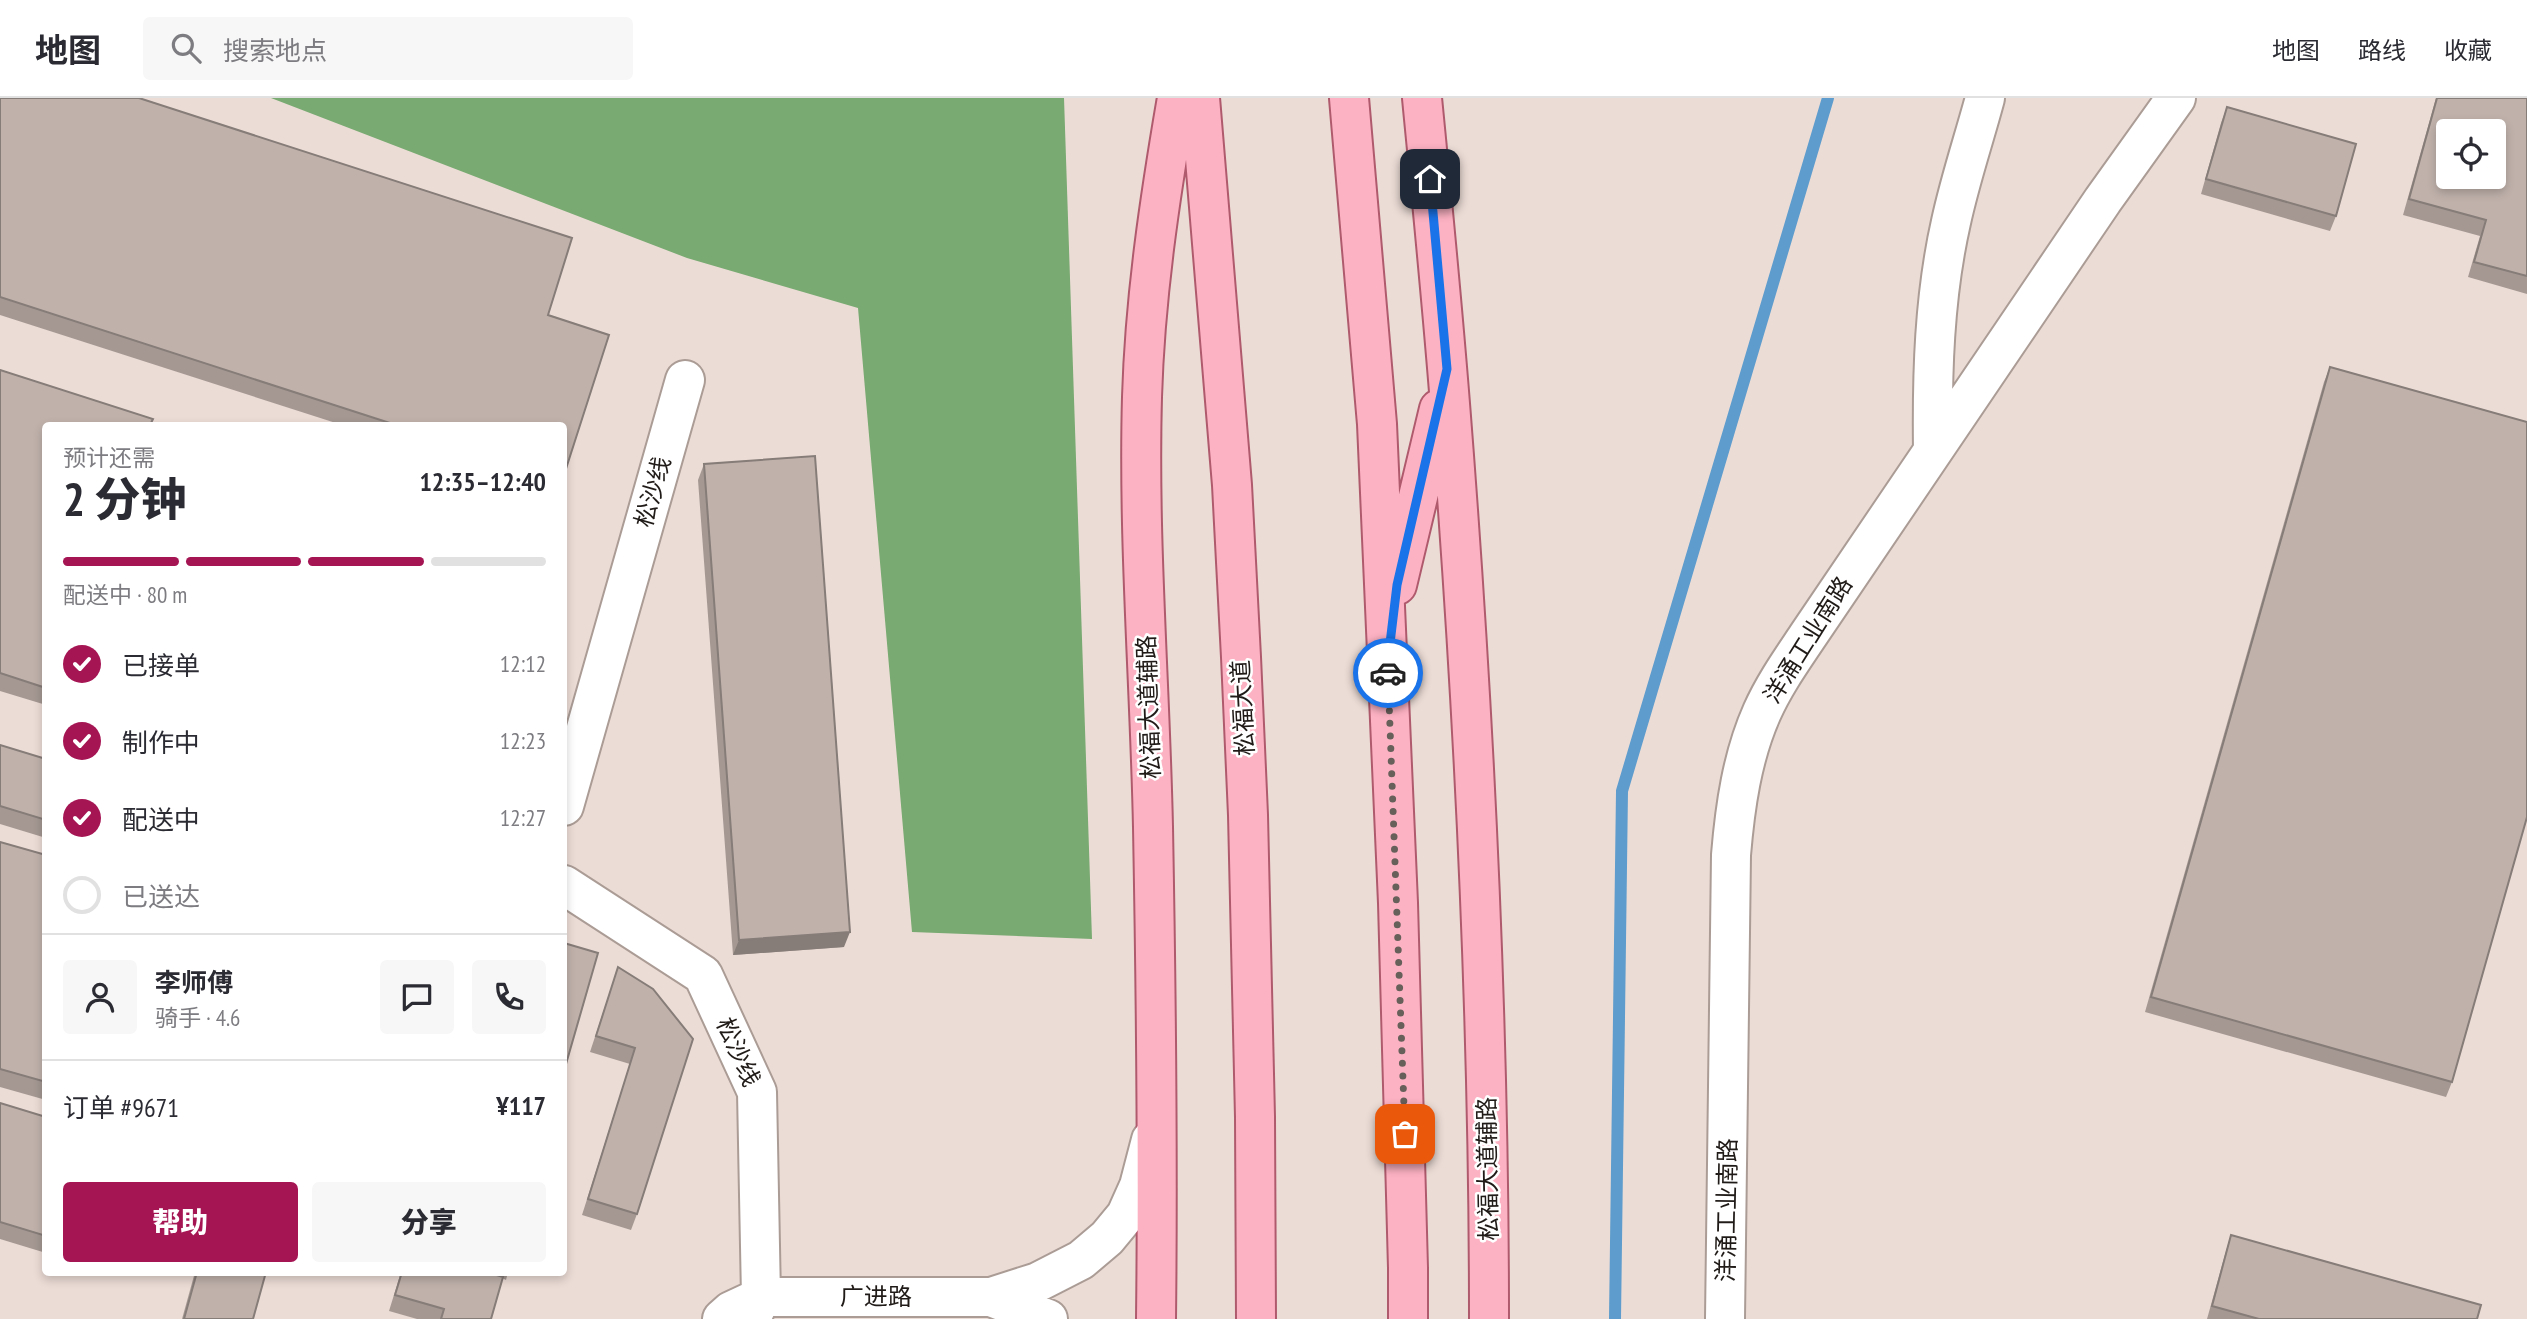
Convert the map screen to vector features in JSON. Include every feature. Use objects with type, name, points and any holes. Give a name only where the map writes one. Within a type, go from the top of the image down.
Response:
[{"type":"main road","name":"松福大道辅路","points":[[1156,1319],[1153,827],[1141,487],[1142,395],[1146,317],[1156,230],[1177,98]]},
{"type":"main road","name":"松福大道","points":[[1200,98],[1232,485],[1241,670],[1254,1061],[1256,1319]]},
{"type":"main road","points":[[1349,98],[1377,424],[1398,904],[1409,1268],[1408,1319]]},
{"type":"main road","name":"松福大道辅路","points":[[1422,98],[1447,369],[1476,824],[1485,1055],[1489,1319]]},
{"type":"main road","points":[[1388,660],[1397,585],[1447,369]]},
{"type":"street","points":[[1933,451],[1932,378],[1943,269],[1951,222],[1985,98]]},
{"type":"street","name":"洋涌工业南路","points":[[1725,1319],[1731,855],[1740,786],[1761,713],[1777,681],[2095,211],[2176,98]]},
{"type":"street","name":"松沙线","points":[[567,795],[685,380]]},
{"type":"street","name":"松沙线","points":[[567,887],[703,975],[757,1092],[756,1308]]},
{"type":"street","points":[[991,1297],[1038,1282],[1081,1260],[1107,1238],[1126,1215],[1139,1186],[1155,1126]]},
{"type":"street","points":[[991,1297],[1048,1319]]},
{"type":"street","name":"广进路","points":[[722,1319],[731,1311],[756,1308],[991,1297]]},
{"type":"green space","points":[[271,98],[1064,98],[1092,939],[912,932],[858,308],[687,258]]},
{"type":"building","points":[[0,98],[139,98],[572,238],[548,315],[609,335],[567,466],[567,422],[387,422],[0,297]]},
{"type":"building","points":[[2437,98],[2527,98],[2527,276],[2474,262],[2486,220],[2409,199]]},
{"type":"building","points":[[2227,107],[2356,144],[2336,216],[2206,179]]},
{"type":"building","points":[[2330,367],[2527,422],[2527,817],[2452,1082],[2151,997]]},
{"type":"building","points":[[0,370],[153,419],[152,422],[42,422],[42,687],[0,673]]},
{"type":"building","points":[[815,456],[850,932],[739,940],[704,464]]},
{"type":"building","points":[[0,745],[42,758],[42,819],[0,806]]},
{"type":"building","points":[[0,842],[42,854],[42,1081],[0,1069]]},
{"type":"building","points":[[567,944],[598,953],[567,1061]]},
{"type":"building","points":[[618,967],[653,989],[693,1039],[637,1214],[588,1199],[635,1048],[596,1036]]},
{"type":"building","points":[[0,1103],[42,1116],[42,1235],[0,1222]]},
{"type":"building","points":[[2231,1235],[2481,1305],[2477,1319],[2259,1319],[2212,1306]]},
{"type":"building","points":[[196,1276],[265,1276],[253,1319],[184,1319]]},
{"type":"building","points":[[401,1276],[503,1277],[491,1319],[441,1319],[444,1309],[395,1295]]},
{"type":"waterway","points":[[1615,1319],[1622,791],[1828,98]]},
{"type":"way so far","points":[[1388,673],[1405,1134]]},
{"type":"route","points":[[1388,673],[1397,585],[1447,369],[1430,179]]}]
